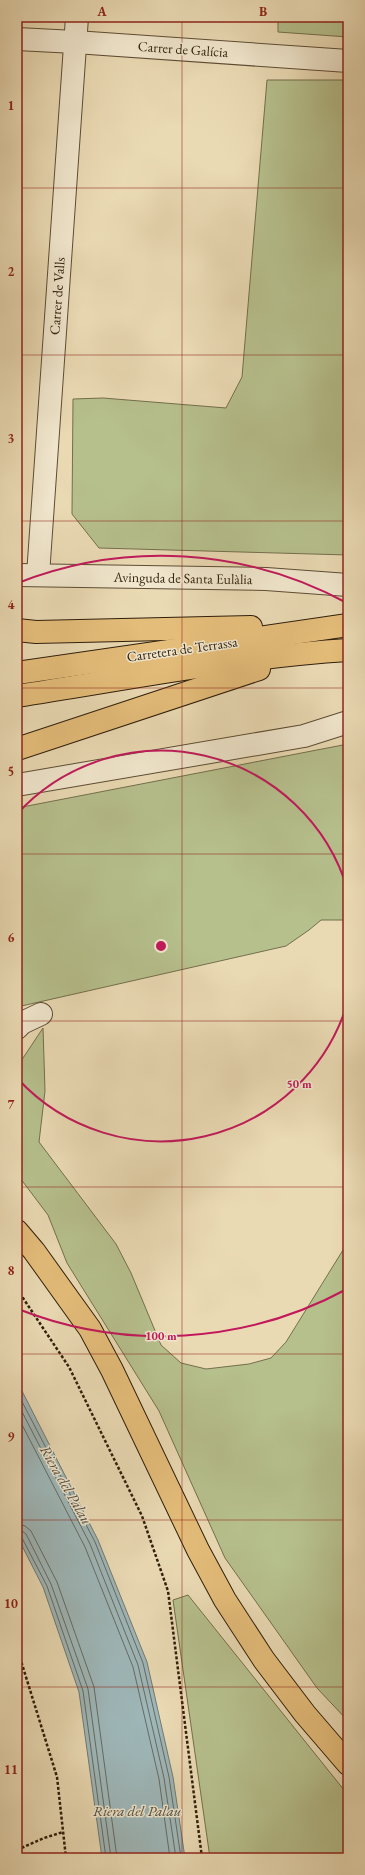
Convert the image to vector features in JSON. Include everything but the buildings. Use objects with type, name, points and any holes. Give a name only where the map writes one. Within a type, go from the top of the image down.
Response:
[{"type":"main road","points":[[17,630],[36,632],[348,625]]},
{"type":"main road","name":"Carretera de Terrassa","points":[[17,673],[348,625]]},
{"type":"main road","name":"Carretera de Terrassa","points":[[17,696],[237,662],[312,652],[348,650]]},
{"type":"main road","points":[[17,749],[312,652]]},
{"type":"main road","points":[[17,1231],[90,1329],[112,1370],[198,1550],[225,1600],[264,1660],[304,1714],[348,1764]]},
{"type":"street","name":"Carrer de Valls","points":[[38,575],[77,17]]},
{"type":"street","name":"Carrer de Galícia","points":[[17,39],[348,61]]},
{"type":"street","name":"Avinguda de Santa Eulàlia","points":[[17,575],[266,579],[348,585]]},
{"type":"street","points":[[17,785],[304,736],[348,722]]},
{"type":"street","points":[[17,1028],[22,1023],[41,1014]]},
{"type":"path","points":[[17,1289],[69,1367],[142,1516],[168,1591],[202,1858]]},
{"type":"path","points":[[17,1648],[57,1777],[66,1858]]},
{"type":"path","points":[[17,1850],[44,1838],[63,1832]]},
{"type":"green space","points":[[278,17],[348,17],[348,37],[278,32]]},
{"type":"green space","points":[[267,80],[348,80],[348,555],[99,548],[72,514],[73,399],[103,398],[226,408],[242,377]]},
{"type":"green space","points":[[348,744],[348,920],[321,920],[286,946],[17,1007],[17,808]]},
{"type":"green space","points":[[43,1028],[45,1091],[39,1142],[116,1244],[131,1273],[161,1345],[181,1363],[206,1369],[249,1364],[271,1358],[286,1342],[348,1242],[348,1721],[317,1688],[225,1558],[159,1411],[67,1263],[48,1215],[17,1174],[17,1071],[19,1064]]},
{"type":"green space","points":[[188,1595],[348,1795],[348,1858],[210,1858],[173,1600]]},
{"type":"water","name":"Riera del Palau","points":[[17,1385],[22,1391],[98,1540],[147,1662],[173,1777],[185,1858],[102,1858],[79,1692],[43,1587],[17,1536]]}]
